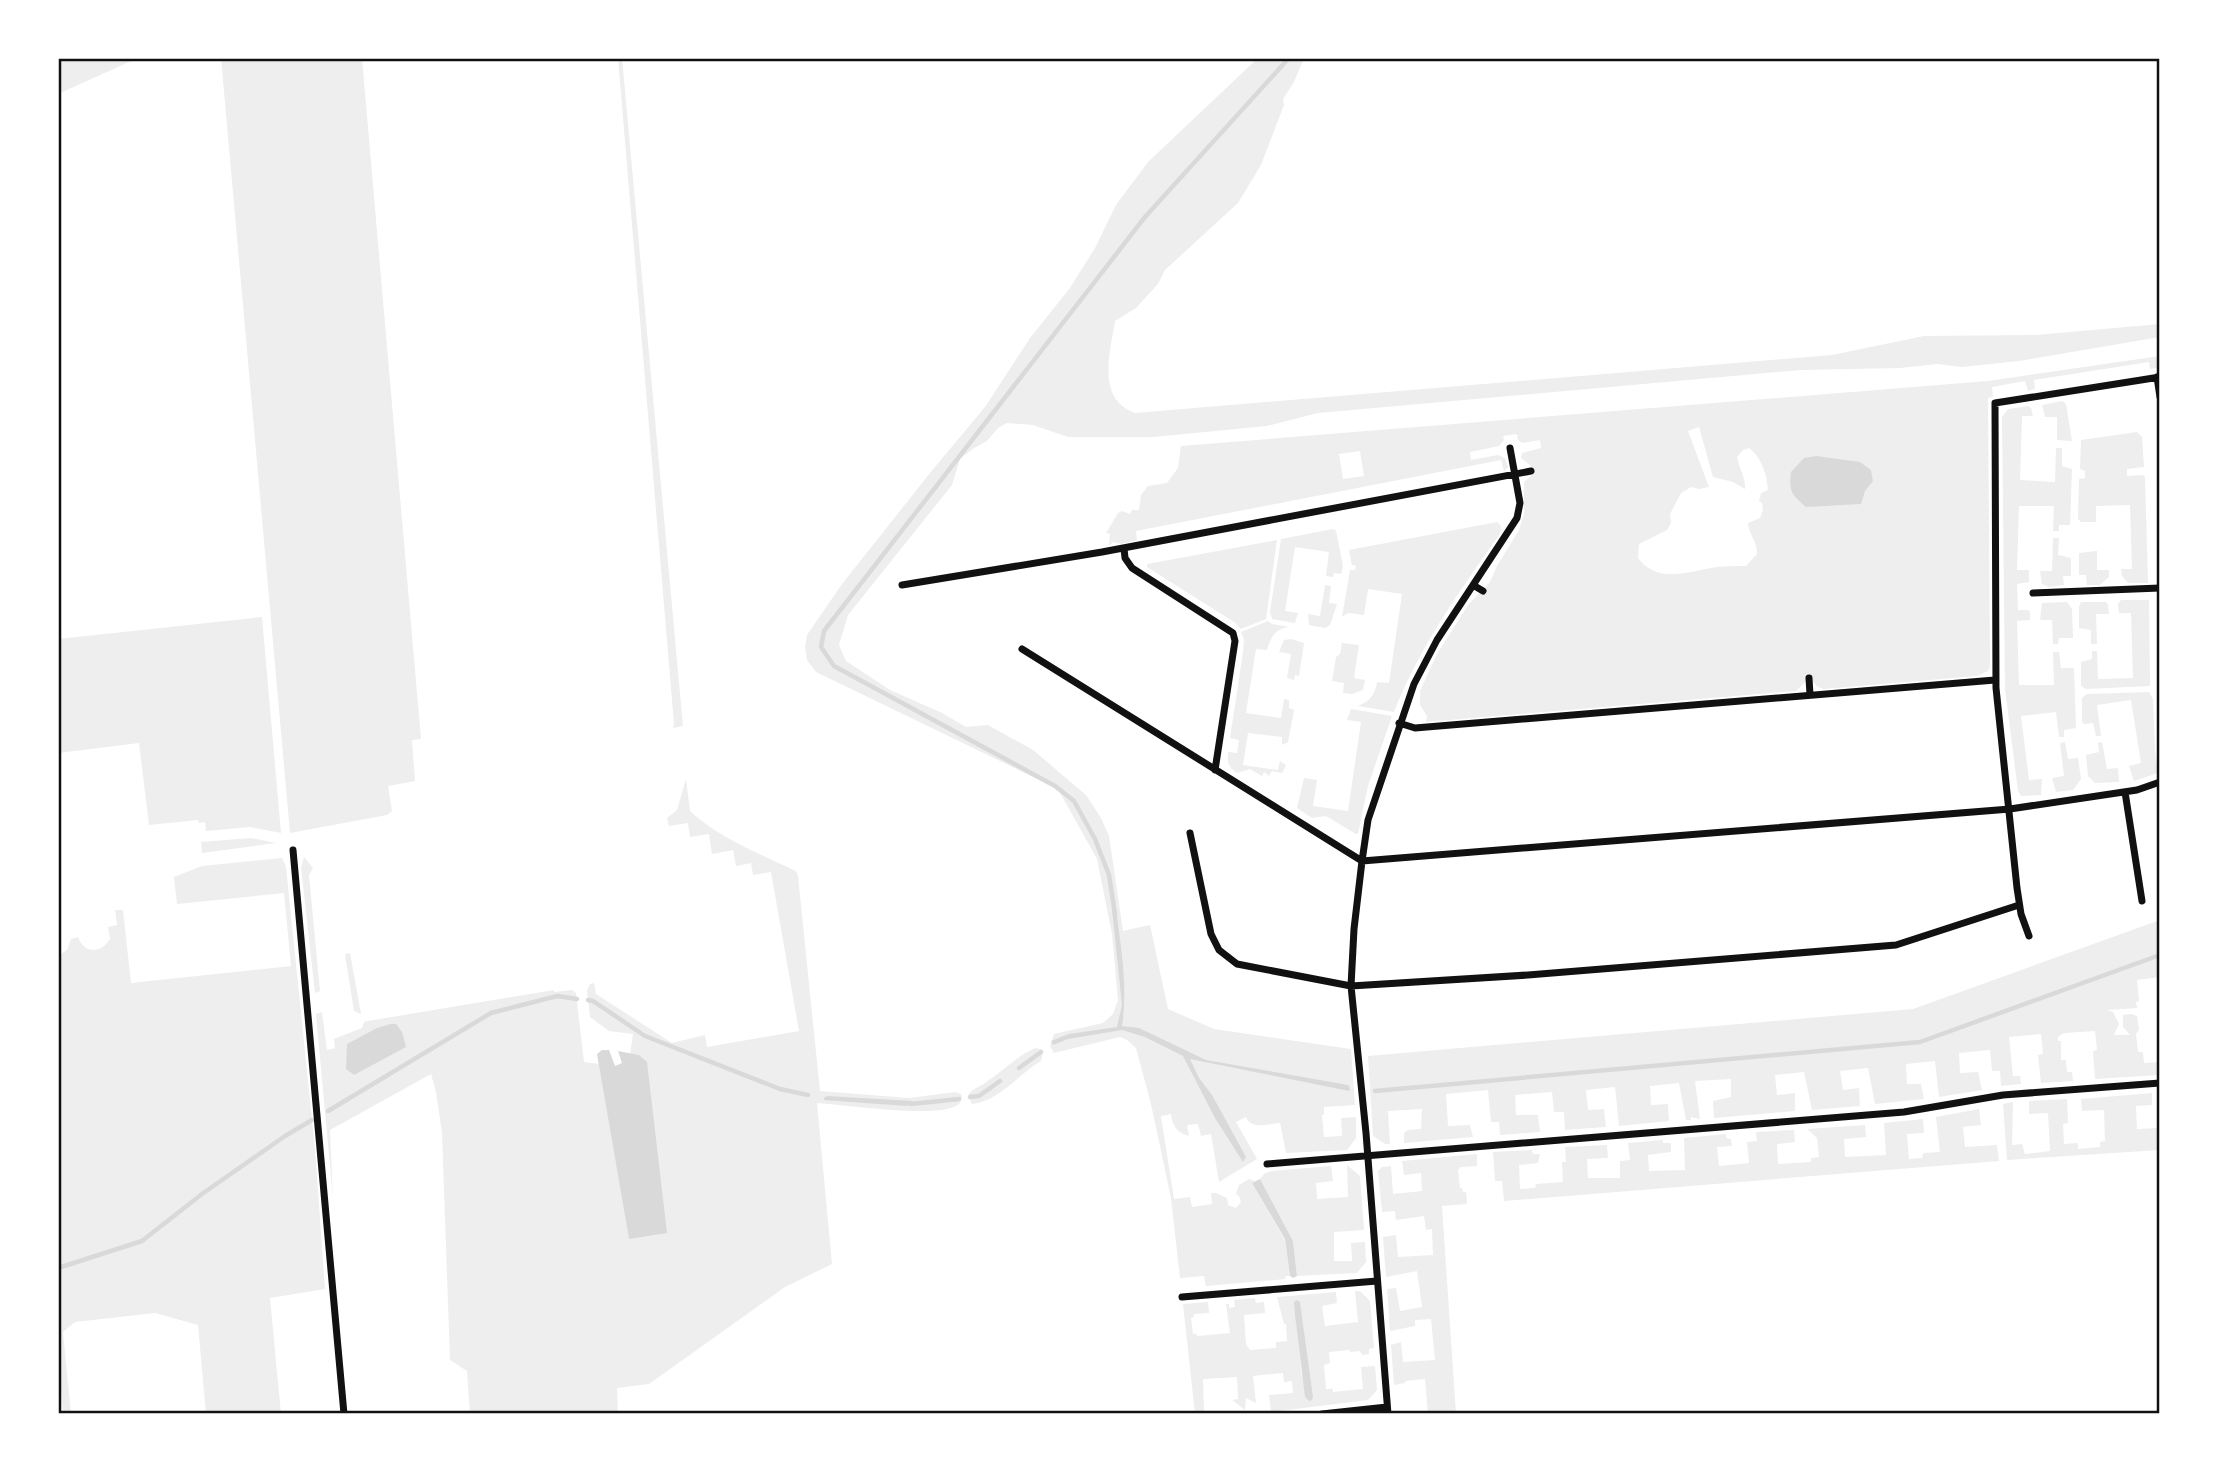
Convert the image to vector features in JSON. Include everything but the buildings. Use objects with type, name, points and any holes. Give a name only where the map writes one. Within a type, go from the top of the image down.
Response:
[{"type":"street","points":[[2029,936],[2020,905],[1995,680],[1995,403],[2159,377],[2160,397]]},
{"type":"street","points":[[1322,1414],[1387,1410],[1351,986],[1368,820],[1414,684],[1437,640],[1517,518],[1520,503],[1510,448]]},
{"type":"street","points":[[902,585],[1124,548],[1531,471]]},
{"type":"street","points":[[1124,548],[1125,558],[1132,568],[1233,633],[1235,641],[1228,698],[1215,770]]},
{"type":"street","points":[[1473,585],[1483,591]]},
{"type":"street","points":[[2033,593],[2160,588]]},
{"type":"street","points":[[1022,649],[1362,861],[2010,809],[2125,792],[2160,782]]},
{"type":"street","points":[[1809,678],[1810,695]]},
{"type":"street","points":[[1399,723],[1415,728],[1995,680]]},
{"type":"street","points":[[2125,792],[2142,901]]},
{"type":"street","points":[[1190,833],[1211,934],[1219,950],[1237,964],[1351,986],[1515,976],[1896,945],[2020,905]]},
{"type":"street","points":[[293,850],[344,1414]]},
{"type":"street","points":[[1267,1164],[1904,1112],[2003,1095],[2160,1083]]},
{"type":"street","points":[[1182,1297],[1377,1280]]},
{"type":"shaded area","points":[[58,58],[138,58],[58,94]]},
{"type":"shaded area","points":[[221,58],[362,58],[421,739],[412,740],[415,781],[388,786],[392,811],[387,815],[290,833]]},
{"type":"shaded area","points":[[618,58],[622,58],[683,726],[673,728],[674,724]]},
{"type":"shaded area","points":[[1258,58],[1304,58],[1283,99],[1284,105],[1261,165],[1238,203],[1165,270],[1158,284],[1136,308],[1115,321],[1109,360],[1110,386],[1123,406],[1135,413],[1832,355],[1924,336],[2036,335],[2160,324],[2160,337],[2019,361],[1962,367],[1937,364],[1900,368],[1801,370],[1318,413],[1267,426],[1153,437],[1068,437],[1033,425],[1007,423],[998,428],[987,441],[960,459],[952,485],[848,615],[839,645],[846,661],[890,690],[966,727],[988,725],[1033,750],[1086,795],[1109,836],[1123,931],[1150,925],[1168,1009],[1214,1029],[1351,1049],[1355,1105],[1324,1107],[1322,1115],[1324,1137],[1342,1136],[1341,1118],[1356,1117],[1356,1138],[1347,1150],[1286,1153],[1280,1123],[1256,1125],[1246,1117],[1236,1122],[1257,1159],[1219,1182],[1211,1134],[1201,1136],[1198,1124],[1187,1125],[1189,1136],[1185,1135],[1174,1125],[1171,1114],[1161,1116],[1174,1199],[1190,1197],[1192,1207],[1212,1204],[1211,1193],[1216,1193],[1227,1198],[1228,1205],[1236,1208],[1241,1202],[1236,1194],[1239,1185],[1249,1179],[1255,1181],[1252,1183],[1285,1240],[1290,1276],[1285,1276],[1286,1279],[1206,1286],[1204,1276],[1180,1278],[1171,1198],[1136,1048],[1120,1037],[1054,1053],[1050,1046],[1054,1034],[1103,1023],[1113,1014],[1118,1000],[1112,934],[1097,859],[1058,789],[816,672],[807,660],[805,647],[807,635],[842,584],[985,407],[1030,338],[1070,288],[1095,248],[1116,205],[1148,162]]},
{"type":"shaded area","points":[[2160,356],[2160,367],[2150,369],[2149,362],[2034,380],[2035,389],[2028,391],[2025,381],[1992,387],[1993,397],[1988,398],[1990,666],[1988,671],[1977,676],[1824,689],[1809,678],[1796,691],[1426,722],[1427,716],[1420,705],[1420,691],[1437,654],[1468,605],[1490,582],[1519,530],[1524,514],[1524,482],[1532,475],[1531,466],[1521,458],[1522,453],[1541,448],[1540,440],[1522,443],[1517,434],[1503,436],[1504,440],[1499,446],[1470,452],[1471,460],[1498,455],[1505,458],[1508,467],[1504,471],[1501,460],[1136,531],[1137,540],[1121,544],[1113,542],[1109,546],[1110,534],[1106,533],[1118,513],[1122,511],[1130,514],[1132,510],[1139,510],[1141,495],[1148,486],[1167,483],[1178,468],[1181,446],[1988,381]],"holes":[[[1699,427],[1713,477],[1733,482],[1745,489],[1737,457],[1749,448],[1763,466],[1768,490],[1761,493],[1759,501],[1763,510],[1760,518],[1748,523],[1757,554],[1746,566],[1664,574],[1646,566],[1638,558],[1639,544],[1667,530],[1671,523],[1670,514],[1681,493],[1691,487],[1709,487],[1688,431]],[[1360,451],[1364,476],[1343,479],[1339,454]]]},
{"type":"shaded area","points":[[2062,401],[2066,404],[2072,441],[2057,440],[2057,417],[2045,417],[2042,405]]},
{"type":"shaded area","points":[[2028,406],[2033,416],[2022,416],[2020,480],[2055,482],[2056,448],[2062,448],[2062,466],[2072,469],[2070,525],[2059,525],[2059,531],[2053,531],[2054,506],[2019,506],[2017,570],[2029,570],[2029,582],[2017,584],[2018,610],[2028,610],[2030,620],[2017,621],[2019,685],[2054,685],[2053,652],[2059,652],[2061,668],[2074,668],[2076,728],[2064,730],[2064,737],[2059,737],[2056,712],[2021,716],[2029,780],[2042,779],[2041,795],[2021,796],[2018,791],[2005,689],[2002,417],[2008,409]]},
{"type":"shaded area","points":[[2137,432],[2142,437],[2144,467],[2127,469],[2127,476],[2145,477],[2148,583],[2128,583],[2122,576],[2121,569],[2132,569],[2130,505],[2096,506],[2096,522],[2081,522],[2078,519],[2079,479],[2085,478],[2085,471],[2080,469],[2081,440]]},
{"type":"shaded area","points":[[1816,456],[1860,462],[1871,470],[1873,481],[1865,491],[1861,504],[1806,507],[1797,499],[1790,484],[1791,472],[1804,458]]},
{"type":"shaded area","points":[[1497,522],[1501,526],[1500,534],[1428,642],[1394,712],[1358,706],[1371,697],[1377,682],[1389,683],[1402,594],[1368,589],[1364,615],[1348,613],[1342,617],[1350,570],[1355,570],[1356,566],[1352,565],[1349,550]]},
{"type":"shaded area","points":[[1333,529],[1336,531],[1343,566],[1341,574],[1326,576],[1329,552],[1295,547],[1285,611],[1298,613],[1295,623],[1272,619],[1270,612],[1281,539]]},
{"type":"shaded area","points":[[2053,538],[2059,538],[2058,555],[2071,558],[2071,576],[2063,576],[2064,585],[2049,587],[2042,584],[2040,571],[2052,571]]},
{"type":"shaded area","points":[[1277,540],[1266,619],[1241,629],[1147,567],[1147,564]]},
{"type":"shaded area","points":[[2097,551],[2097,570],[2109,570],[2109,577],[2100,585],[2087,585],[2086,575],[2079,575],[2079,553]]},
{"type":"shaded area","points":[[1325,585],[1331,586],[1329,603],[1337,604],[1330,625],[1325,628],[1309,625],[1308,614],[1320,616]]},
{"type":"shaded area","points":[[2121,600],[2149,600],[2150,686],[2086,689],[2081,686],[2081,662],[2092,659],[2092,651],[2097,651],[2098,679],[2133,678],[2131,613],[2119,613],[2118,604]]},
{"type":"shaded area","points":[[2067,602],[2072,609],[2073,638],[2059,638],[2058,644],[2053,644],[2052,620],[2040,620],[2042,603]]},
{"type":"shaded area","points":[[2081,602],[2106,602],[2108,605],[2109,614],[2096,614],[2097,644],[2091,644],[2091,630],[2079,628]]},
{"type":"shaded area","points":[[262,617],[281,833],[250,827],[206,831],[205,822],[199,823],[198,820],[149,825],[139,743],[58,753],[58,639]]},
{"type":"shaded area","points":[[1268,621],[1290,627],[1274,634],[1267,650],[1256,649],[1246,713],[1281,718],[1284,699],[1289,700],[1289,708],[1294,710],[1288,742],[1282,745],[1282,737],[1248,733],[1243,765],[1278,770],[1280,761],[1286,765],[1282,773],[1272,771],[1269,776],[1264,772],[1262,776],[1250,769],[1237,773],[1229,764],[1228,752],[1237,753],[1239,740],[1230,738],[1243,652],[1244,640],[1241,632]]},
{"type":"shaded area","points":[[1284,640],[1304,643],[1299,676],[1295,675],[1294,680],[1287,678],[1291,654],[1279,652]]},
{"type":"shaded area","points":[[1342,643],[1359,645],[1354,678],[1365,680],[1363,690],[1352,694],[1343,693],[1344,683],[1332,681],[1336,657],[1340,654]]},
{"type":"shaded area","points":[[2149,692],[2153,699],[2158,773],[2134,781],[2129,766],[2141,763],[2131,700],[2097,705],[2101,736],[2096,736],[2093,723],[2082,722],[2082,698],[2087,694]]},
{"type":"shaded area","points":[[1351,709],[1392,716],[1368,786],[1358,834],[1326,816],[1312,818],[1297,808],[1304,778],[1317,780],[1313,806],[1348,811],[1361,722],[1347,720]]},
{"type":"shaded area","points":[[2065,742],[2068,759],[2078,758],[2081,779],[2073,790],[2056,792],[2052,778],[2064,776],[2060,743]]},
{"type":"shaded area","points":[[2102,742],[2107,769],[2118,768],[2119,782],[2095,783],[2088,776],[2086,755],[2099,752],[2098,743]]},
{"type":"shaded area","points":[[686,779],[690,811],[701,821],[740,845],[796,871],[820,1091],[909,1098],[955,1092],[961,1094],[960,1103],[929,1111],[817,1103],[832,1264],[785,1287],[649,1384],[617,1388],[618,1414],[470,1414],[467,1371],[450,1360],[442,1133],[431,1074],[330,1130],[333,1199],[316,1014],[322,1012],[327,1050],[335,1048],[334,1039],[362,1028],[364,1022],[368,1021],[554,990],[572,990],[576,993],[584,1062],[599,1064],[629,1238],[639,1055],[630,1054],[633,1034],[609,1031],[590,1017],[587,990],[590,984],[594,983],[596,994],[672,1043],[705,1035],[707,1047],[799,1031],[771,872],[753,875],[751,863],[736,866],[733,850],[712,854],[709,834],[690,837],[688,823],[669,826],[667,818],[677,810]]},
{"type":"shaded area","points":[[251,838],[276,843],[202,853],[201,842]]},
{"type":"shaded area","points":[[304,857],[313,868],[309,875],[320,991],[315,993],[301,867]]},
{"type":"shaded area","points":[[282,858],[286,867],[315,1149],[325,1289],[270,1298],[281,1414],[206,1414],[198,1325],[155,1313],[75,1322],[63,1332],[71,1414],[63,1414],[58,1357],[58,956],[67,950],[71,939],[78,937],[88,949],[102,947],[110,939],[108,927],[117,925],[115,910],[123,910],[131,983],[291,966],[284,893],[177,904],[174,877],[202,866]]},
{"type":"shaded area","points":[[1113,908],[1116,909],[1123,968],[1122,1026],[1139,1028],[1206,1060],[1348,1085],[1349,1091],[1190,1059],[1246,1157],[1243,1162],[1215,1118],[1183,1056],[1145,1037],[1122,1030],[1068,1039],[1053,1045],[1051,1041],[1069,1034],[1117,1027],[1122,1005]]},
{"type":"shaded area","points":[[2160,920],[2160,977],[2137,980],[2137,1008],[2107,1010],[2113,1012],[2119,1024],[2114,1035],[2130,1035],[2123,1027],[2123,1015],[2137,1016],[2138,1052],[2143,1052],[2144,1063],[2160,1062],[2160,1075],[2095,1079],[2095,1031],[2064,1033],[2058,1037],[2058,1041],[2061,1041],[2061,1060],[2066,1060],[2067,1072],[2072,1072],[2073,1081],[2041,1083],[2038,1055],[2043,1054],[2041,1034],[2009,1037],[2013,1076],[2020,1076],[2021,1084],[2001,1086],[2000,1071],[1992,1071],[1990,1050],[1959,1053],[1960,1073],[1978,1072],[1982,1090],[1939,1097],[1935,1061],[1906,1064],[1907,1084],[1921,1084],[1924,1099],[1875,1104],[1868,1068],[1840,1071],[1843,1090],[1859,1088],[1860,1106],[1812,1110],[1804,1072],[1775,1075],[1777,1095],[1795,1093],[1795,1111],[1714,1118],[1713,1101],[1731,1097],[1731,1079],[1695,1081],[1700,1119],[1691,1117],[1691,1120],[1686,1120],[1679,1083],[1650,1086],[1651,1105],[1668,1104],[1669,1121],[1619,1126],[1615,1087],[1586,1090],[1588,1110],[1604,1109],[1606,1127],[1565,1130],[1564,1112],[1554,1112],[1552,1092],[1515,1095],[1516,1115],[1538,1115],[1540,1132],[1500,1135],[1499,1122],[1491,1122],[1488,1090],[1446,1094],[1448,1126],[1470,1125],[1473,1137],[1404,1143],[1404,1133],[1421,1129],[1422,1109],[1388,1111],[1390,1144],[1385,1144],[1373,1136],[1368,1056],[1913,1009]]},
{"type":"shaded area","points":[[350,953],[361,1014],[354,1011],[345,954]]},
{"type":"shaded area","points":[[396,1024],[402,1032],[406,1047],[354,1075],[346,1069],[347,1044],[377,1028]]},
{"type":"shaded area","points":[[1035,1048],[1043,1053],[1041,1061],[1000,1093],[972,1104],[968,1096],[971,1091]]},
{"type":"shaded area","points":[[602,1050],[609,1050],[615,1066],[622,1063],[618,1051],[639,1055],[647,1062],[667,1233],[629,1239],[597,1054]]},
{"type":"shaded area","points":[[2152,1093],[2152,1105],[2136,1106],[2137,1129],[2158,1128],[2160,1150],[2007,1160],[2003,1104],[2013,1102],[2012,1145],[2022,1144],[2025,1154],[2050,1151],[2048,1113],[2029,1114],[2029,1101],[2067,1099],[2068,1123],[2063,1124],[2064,1144],[2078,1143],[2078,1149],[2100,1147],[2100,1142],[2105,1141],[2104,1110],[2082,1111],[2081,1099]]},
{"type":"shaded area","points":[[827,1096],[916,1103],[906,1106],[824,1100]]},
{"type":"shaded area","points":[[1979,1109],[1981,1125],[1963,1127],[1965,1147],[1997,1145],[1999,1161],[1504,1201],[1502,1181],[1495,1181],[1493,1152],[1532,1150],[1533,1154],[1540,1154],[1538,1163],[1519,1165],[1520,1189],[1535,1188],[1536,1184],[1563,1182],[1562,1162],[1566,1162],[1565,1147],[1607,1145],[1608,1158],[1587,1159],[1588,1178],[1620,1178],[1620,1161],[1630,1160],[1628,1143],[1663,1140],[1663,1143],[1671,1143],[1671,1152],[1648,1155],[1649,1171],[1685,1170],[1684,1138],[1726,1134],[1726,1138],[1731,1139],[1732,1146],[1717,1147],[1719,1166],[1749,1163],[1747,1142],[1757,1141],[1756,1132],[1794,1130],[1795,1142],[1777,1144],[1778,1164],[1811,1162],[1811,1158],[1819,1157],[1817,1138],[1807,1129],[1865,1125],[1866,1137],[1844,1139],[1845,1157],[1886,1155],[1884,1123],[1923,1119],[1924,1133],[1907,1134],[1909,1159],[1922,1158],[1923,1153],[1940,1152],[1936,1117]]},
{"type":"shaded area","points":[[1477,1154],[1477,1166],[1461,1167],[1458,1170],[1460,1188],[1466,1192],[1467,1204],[1442,1206],[1456,1414],[1428,1414],[1425,1379],[1394,1385],[1391,1345],[1401,1342],[1403,1362],[1435,1360],[1431,1319],[1415,1320],[1415,1326],[1390,1331],[1387,1289],[1396,1288],[1400,1311],[1422,1307],[1417,1271],[1386,1277],[1383,1237],[1396,1235],[1398,1257],[1433,1255],[1432,1229],[1426,1230],[1424,1216],[1396,1220],[1395,1211],[1382,1212],[1378,1171],[1382,1167],[1391,1166],[1393,1194],[1422,1191],[1421,1173],[1404,1175],[1402,1161]]},
{"type":"shaded area","points":[[1347,1165],[1360,1176],[1364,1230],[1334,1232],[1334,1261],[1352,1261],[1351,1243],[1365,1242],[1366,1262],[1357,1273],[1297,1276],[1293,1241],[1260,1179],[1265,1173],[1272,1171],[1331,1166],[1333,1181],[1316,1183],[1317,1199],[1348,1197]]},
{"type":"shaded area","points":[[1260,1179],[1293,1241],[1297,1276],[1293,1278],[1290,1276],[1285,1239],[1252,1183]]},
{"type":"shaded area","points":[[1355,1291],[1360,1291],[1370,1301],[1374,1348],[1369,1349],[1369,1354],[1363,1355],[1359,1351],[1349,1350],[1329,1352],[1330,1363],[1324,1365],[1326,1389],[1333,1389],[1333,1392],[1363,1389],[1361,1367],[1375,1366],[1377,1390],[1368,1400],[1271,1412],[1269,1395],[1293,1393],[1292,1381],[1284,1382],[1283,1373],[1253,1376],[1256,1403],[1246,1398],[1245,1410],[1232,1400],[1238,1399],[1237,1377],[1203,1379],[1204,1414],[1195,1414],[1183,1304],[1208,1302],[1209,1313],[1194,1314],[1191,1318],[1193,1334],[1197,1336],[1230,1333],[1226,1304],[1229,1304],[1229,1308],[1235,1307],[1234,1300],[1255,1298],[1256,1303],[1264,1302],[1265,1313],[1244,1315],[1246,1344],[1250,1350],[1276,1348],[1276,1342],[1287,1341],[1286,1324],[1277,1297],[1336,1292],[1337,1303],[1322,1306],[1325,1326],[1358,1322]],"holes":[[[1300,1303],[1313,1396],[1302,1377],[1296,1321]]]},
{"type":"shaded area","points":[[1294,1302],[1300,1302],[1313,1396],[1309,1401],[1305,1397],[1295,1315]]},
{"type":"waterway","points":[[1115,914],[1109,875],[1095,839],[1074,801],[1055,786],[834,666],[821,647],[824,631],[1145,217],[1289,58]]},
{"type":"waterway","points":[[1375,1091],[1920,1042],[2160,955]]},
{"type":"waterway","points":[[328,1111],[491,1013],[557,996],[577,999]]},
{"type":"waterway","points":[[588,1000],[645,1036],[780,1089],[808,1095]]},
{"type":"waterway","points":[[1019,1068],[1041,1052]]},
{"type":"waterway","points":[[970,1097],[979,1096],[1000,1081]]},
{"type":"waterway","points":[[911,1104],[959,1099]]},
{"type":"waterway","points":[[58,1268],[142,1241],[202,1194],[312,1120]]}]
